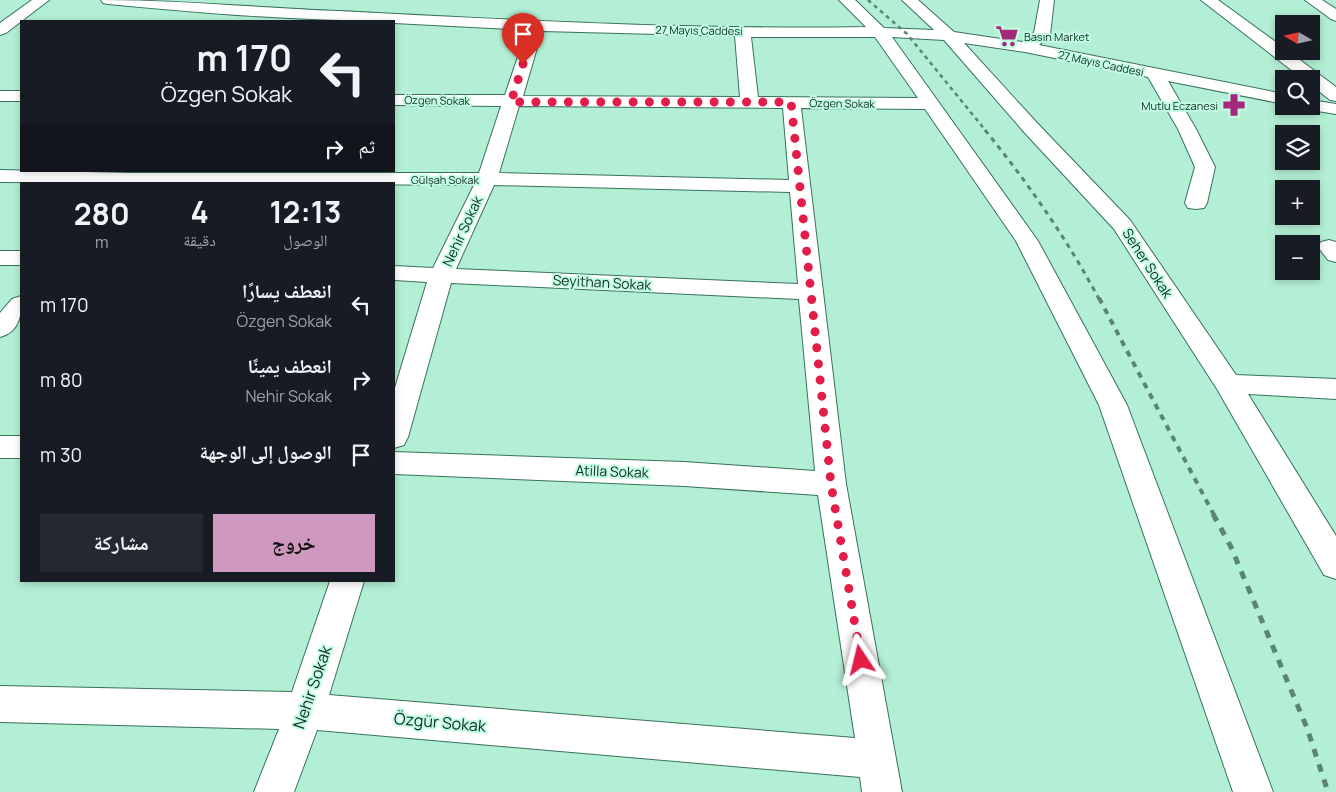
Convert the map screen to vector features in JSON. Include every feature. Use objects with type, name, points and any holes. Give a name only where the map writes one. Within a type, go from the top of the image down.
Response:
[{"type":"street","points":[[0,30],[42,0]]},
{"type":"street","name":"27 Mayıs Caddesi","points":[[108,0],[219,10],[266,17],[442,14],[536,26],[880,32],[949,36],[1025,46],[1275,97]]},
{"type":"street","points":[[219,10],[231,0]]},
{"type":"street","points":[[846,0],[880,32],[1027,241],[1113,405],[1254,792]]},
{"type":"street","name":"Seher Sokak","points":[[909,0],[949,36],[1031,128],[1122,224],[1228,384],[1336,565]]},
{"type":"street","points":[[1025,46],[1042,35],[1047,0]]},
{"type":"street","points":[[1208,0],[1266,42],[1336,107]]},
{"type":"street","points":[[1312,0],[1336,16]]},
{"type":"street","name":"Nehir Sokak","points":[[395,434],[441,275],[487,179],[536,26]]},
{"type":"street","points":[[743,31],[749,102]]},
{"type":"street","points":[[1155,74],[1188,129],[1205,167],[1196,203]]},
{"type":"street","points":[[0,96],[20,96]]},
{"type":"street","name":"Özgen Sokak","points":[[395,100],[931,104]]},
{"type":"street","points":[[791,102],[831,484],[880,775]]},
{"type":"street","points":[[1320,106],[1336,107]]},
{"type":"street","name":"Gülşah Sokak","points":[[0,176],[487,179],[799,186]]},
{"type":"street","points":[[0,258],[20,258]]},
{"type":"street","name":"Seyithan Sokak","points":[[395,273],[810,292]]},
{"type":"street","points":[[0,329],[20,305]]},
{"type":"street","points":[[1228,384],[1336,389]]},
{"type":"street","points":[[0,447],[20,447]]},
{"type":"street","name":"Atilla Sokak","points":[[395,463],[684,474],[831,484]]},
{"type":"street","name":"Nehir Sokak","points":[[274,792],[305,711],[348,582]]},
{"type":"street","name":"Özgür Sokak","points":[[0,704],[305,711],[880,775]]},
{"type":"railway","points":[[868,0],[907,34],[986,131]]},
{"type":"railway","points":[[985,130],[1046,212],[1074,255],[1099,299]]},
{"type":"railway","points":[[1099,298],[1214,515]]},
{"type":"railway","points":[[1213,514],[1231,547],[1307,728],[1328,792]]},
{"type":"place","name":"Basın Market","points":[[1007,36]]},
{"type":"place","name":"Mutlu Eczanesi","points":[[1234,105]]},
{"type":"route","points":[[523,64],[511,102],[791,102],[831,484],[861,660]]}]
